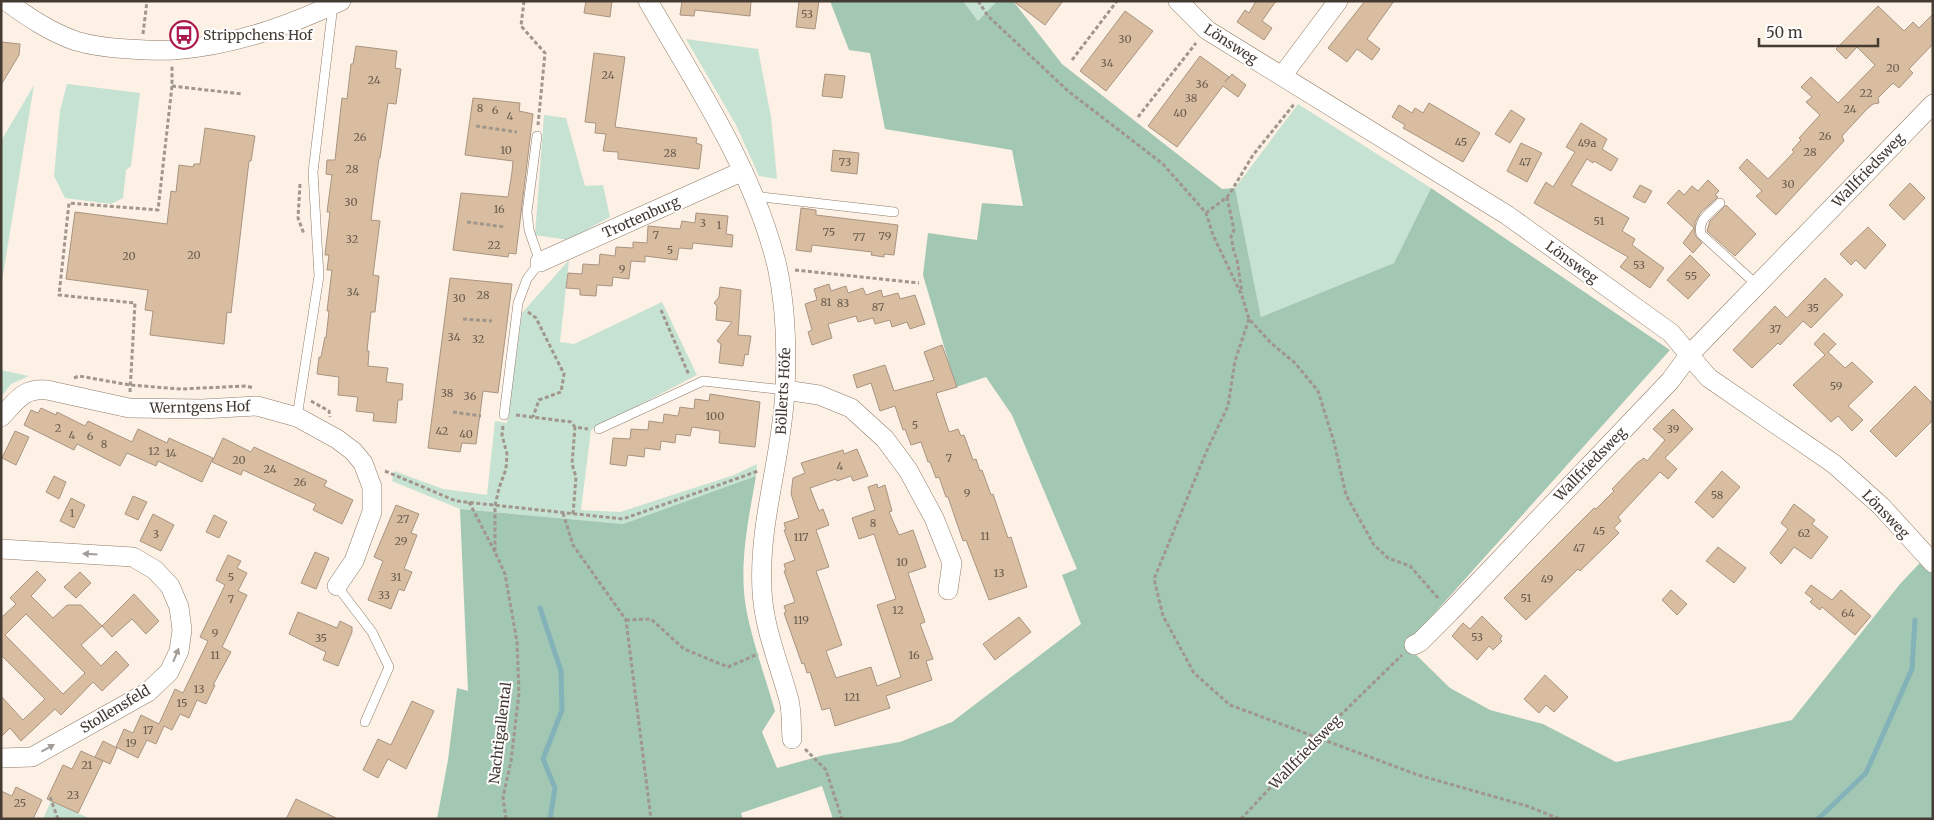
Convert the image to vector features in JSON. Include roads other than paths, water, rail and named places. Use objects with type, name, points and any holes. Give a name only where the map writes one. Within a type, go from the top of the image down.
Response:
[{"type":"street","points":[[6,1],[42,26],[75,40],[100,47],[141,50],[173,50],[222,43],[296,20],[337,3]]},
{"type":"street","name":"Böllerts Höfe","points":[[648,1],[713,114],[743,171],[767,233],[777,268],[784,315],[785,390],[783,427],[762,543],[762,592],[768,636],[790,702],[792,738]]},
{"type":"street","name":"Lönsweg","points":[[1178,1],[1207,30],[1507,215],[1671,333],[1709,378],[1834,464],[1881,506],[1933,564]]},
{"type":"street","points":[[1282,76],[1338,1]]},
{"type":"street","name":"Wallfriedsweg","points":[[1414,645],[1420,642],[1450,612],[1670,381],[1690,354],[1933,104]]},
{"type":"street","name":"Trottenburg","points":[[540,262],[743,171]]},
{"type":"street","name":"Werntgens Hof","points":[[4,411],[23,394],[34,389],[47,390],[129,408],[202,409],[257,406],[297,418],[337,439],[353,451],[363,463],[372,487],[372,512],[354,561],[337,586]]},
{"type":"street","points":[[785,390],[819,395],[851,408],[885,439],[908,470],[934,518],[952,563],[948,590]]},
{"type":"street","name":"Stollensfeld","points":[[1,549],[134,557],[155,570],[170,586],[180,607],[182,630],[179,651],[169,672],[148,692],[32,757],[1,758]]},
{"type":"lane","points":[[297,418],[319,276],[313,172],[337,3]]},
{"type":"lane","points":[[504,414],[518,303],[527,279],[540,262],[530,230],[527,212],[537,136]]},
{"type":"lane","points":[[754,196],[894,212]]},
{"type":"lane","points":[[1720,203],[1702,221],[1701,234],[1757,286]]},
{"type":"lane","points":[[599,429],[703,380],[785,390]]},
{"type":"lane","name":"Werntgens Hof","points":[[337,586],[372,632],[389,667],[365,722]]},
{"type":"waterway","points":[[540,608],[561,671],[562,710],[543,759],[555,788],[550,819]]},
{"type":"waterway","points":[[1818,819],[1866,773],[1912,669],[1915,620]]},
{"type":"place","name":"Strippchens Hof","points":[[184,35]]}]
